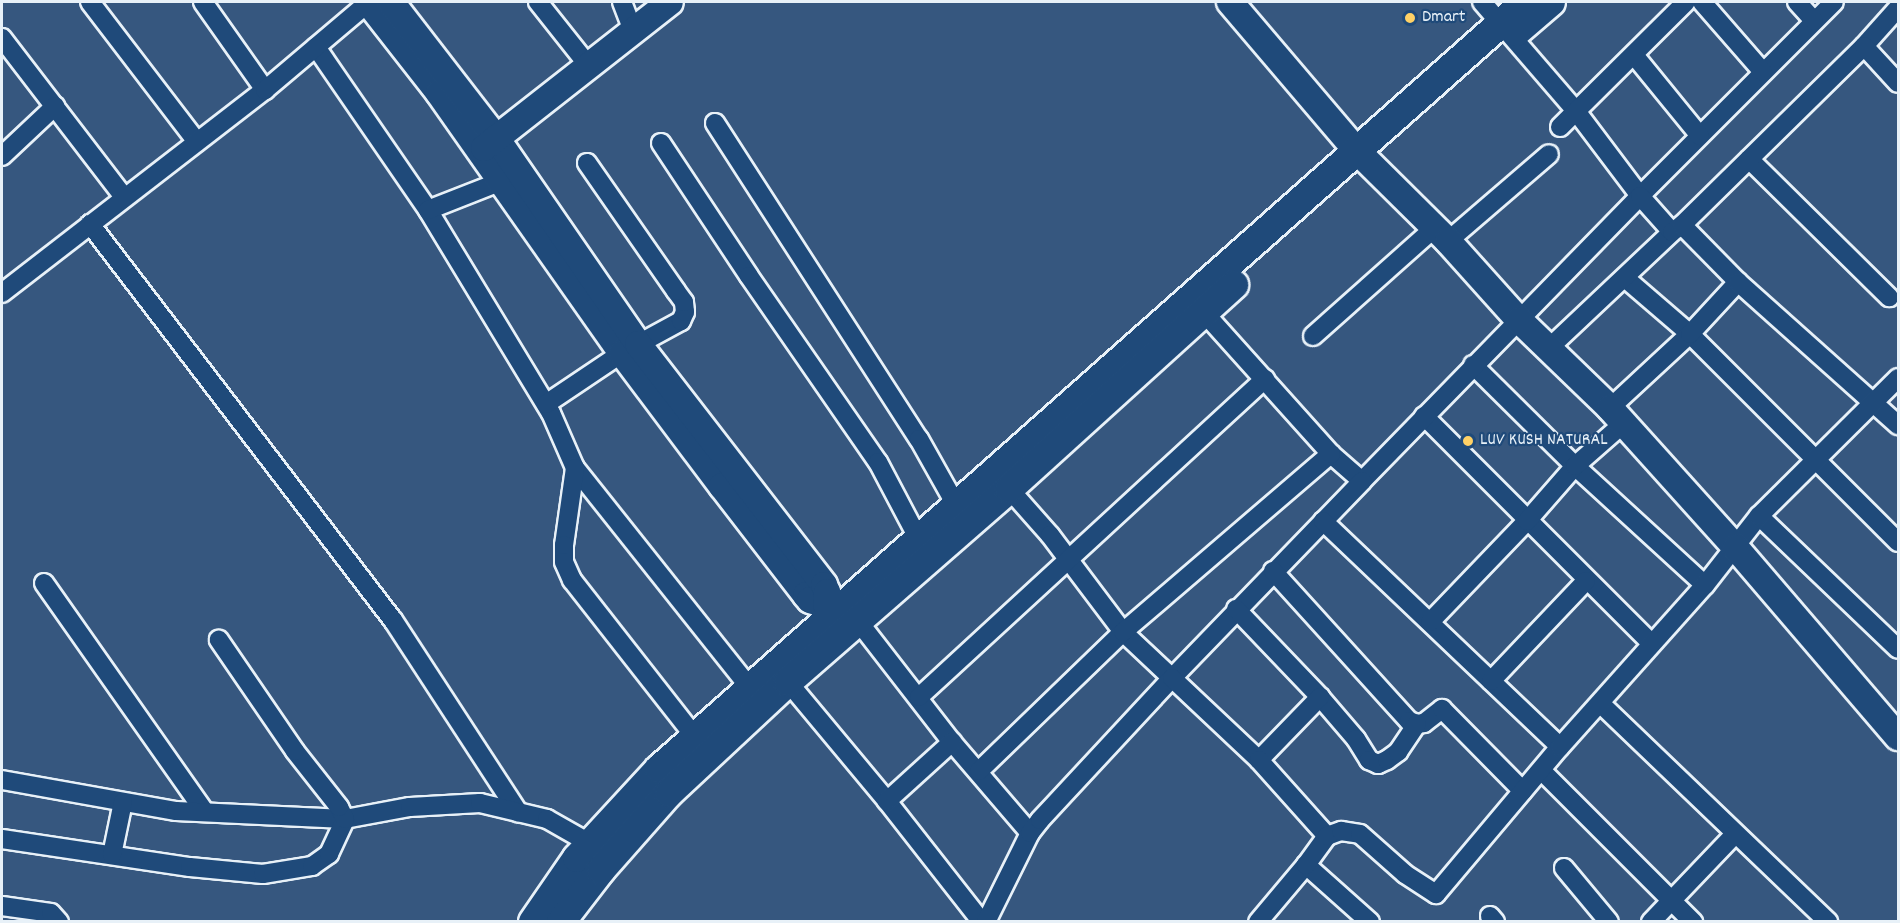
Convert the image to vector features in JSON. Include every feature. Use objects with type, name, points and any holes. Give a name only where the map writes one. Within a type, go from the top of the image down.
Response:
[{"type":"main road","points":[[1505,30],[1525,2]]},
{"type":"main road","points":[[841,618],[1001,480],[1505,30],[1551,2]]},
{"type":"main road","points":[[533,921],[596,857],[669,793],[781,675],[841,618],[918,538],[956,505],[1001,480]]},
{"type":"main road","points":[[561,921],[596,857],[659,769],[750,688],[781,675]]},
{"type":"street","points":[[90,2],[196,142]]},
{"type":"street","points":[[203,2],[265,90]]},
{"type":"street","points":[[2,293],[265,90],[368,2],[439,93],[488,145],[502,181],[630,348]]},
{"type":"street","points":[[391,2],[630,348],[806,595],[810,600],[841,618],[919,697],[952,742],[1030,833]]},
{"type":"street","points":[[538,2],[588,65]]},
{"type":"street","points":[[622,2],[633,31]]},
{"type":"street","points":[[488,145],[670,2]]},
{"type":"street","points":[[1230,2],[1363,157],[1441,235],[1519,321],[1616,416],[1736,548],[1899,736]]},
{"type":"street","points":[[1482,2],[1576,111],[1640,196],[1899,425]]},
{"type":"street","points":[[1702,2],[1763,72]]},
{"type":"street","points":[[1797,2],[1814,21]]},
{"type":"street","points":[[781,675],[984,921],[1030,833],[1172,678],[1473,365],[1834,2]]},
{"type":"street","points":[[1560,127],[1634,55],[1678,4]]},
{"type":"street","points":[[1548,349],[1677,229],[1899,9]]},
{"type":"street","points":[[2,38],[124,197]]},
{"type":"street","points":[[316,46],[428,210],[546,404],[575,468],[750,688]]},
{"type":"street","points":[[1864,46],[1899,82]]},
{"type":"street","points":[[1634,55],[1700,136]]},
{"type":"street","points":[[2,156],[55,106]]},
{"type":"street","points":[[715,123],[919,439],[956,505]]},
{"type":"street","points":[[661,143],[749,276],[878,462],[918,538]]},
{"type":"street","points":[[1313,336],[1441,235],[1549,154]]},
{"type":"street","points":[[1749,159],[1895,297]]},
{"type":"street","points":[[546,404],[630,348],[681,321],[685,312],[684,302],[587,163]]},
{"type":"street","points":[[428,210],[502,181]]},
{"type":"street","points":[[90,224],[393,620],[519,813]]},
{"type":"street","points":[[1625,278],[1690,334],[1899,542]]},
{"type":"street","points":[[1430,622],[1527,521],[1616,416],[1738,282]]},
{"type":"street","points":[[1197,304],[1331,454],[1362,481]]},
{"type":"street","points":[[1473,365],[1575,466],[1705,585]]},
{"type":"street","points":[[1258,921],[1306,865],[1327,836],[1341,831],[1360,834],[1405,874],[1436,894],[1560,747],[1601,704],[1705,585],[1759,516],[1899,378]]},
{"type":"street","points":[[919,697],[1265,379]]},
{"type":"street","points":[[1424,416],[1652,644]]},
{"type":"street","points":[[979,771],[1123,632],[1331,454]]},
{"type":"street","points":[[575,468],[564,545],[564,562],[572,580],[695,737]]},
{"type":"street","points":[[1001,480],[1068,559],[1123,632],[1259,760],[1327,836]]},
{"type":"street","points":[[1759,516],[1899,649]]},
{"type":"street","points":[[1323,521],[1560,747]]},
{"type":"street","points":[[1273,571],[1409,721],[1417,724],[1424,723],[1442,709],[1523,791]]},
{"type":"street","points":[[1491,681],[1586,580]]},
{"type":"street","points":[[44,583],[205,812]]},
{"type":"street","points":[[1236,609],[1320,697],[1356,739],[1369,760],[1378,764],[1398,752],[1417,724]]},
{"type":"street","points":[[219,640],[295,751],[339,807],[345,819]]},
{"type":"street","points":[[1259,760],[1320,697]]},
{"type":"street","points":[[1601,704],[1828,921]]},
{"type":"street","points":[[887,801],[952,742]]},
{"type":"street","points":[[1542,771],[1693,921]]},
{"type":"street","points":[[2,780],[123,802],[205,812],[345,819],[410,807],[480,803],[547,819],[596,857]]},
{"type":"street","points":[[112,855],[123,802]]},
{"type":"street","points":[[2,839],[190,867],[263,874],[312,866],[321,860],[329,854],[345,819]]},
{"type":"street","points":[[1651,921],[1735,834]]},
{"type":"street","points":[[1306,865],[1370,921]]},
{"type":"street","points":[[1564,868],[1609,921]]},
{"type":"street","points":[[2,906],[51,913],[59,921]]},
{"type":"place","name":"Dmart","points":[[1410,18]]},
{"type":"place","name":"LUV KUSH NATURAL","points":[[1468,441]]}]
